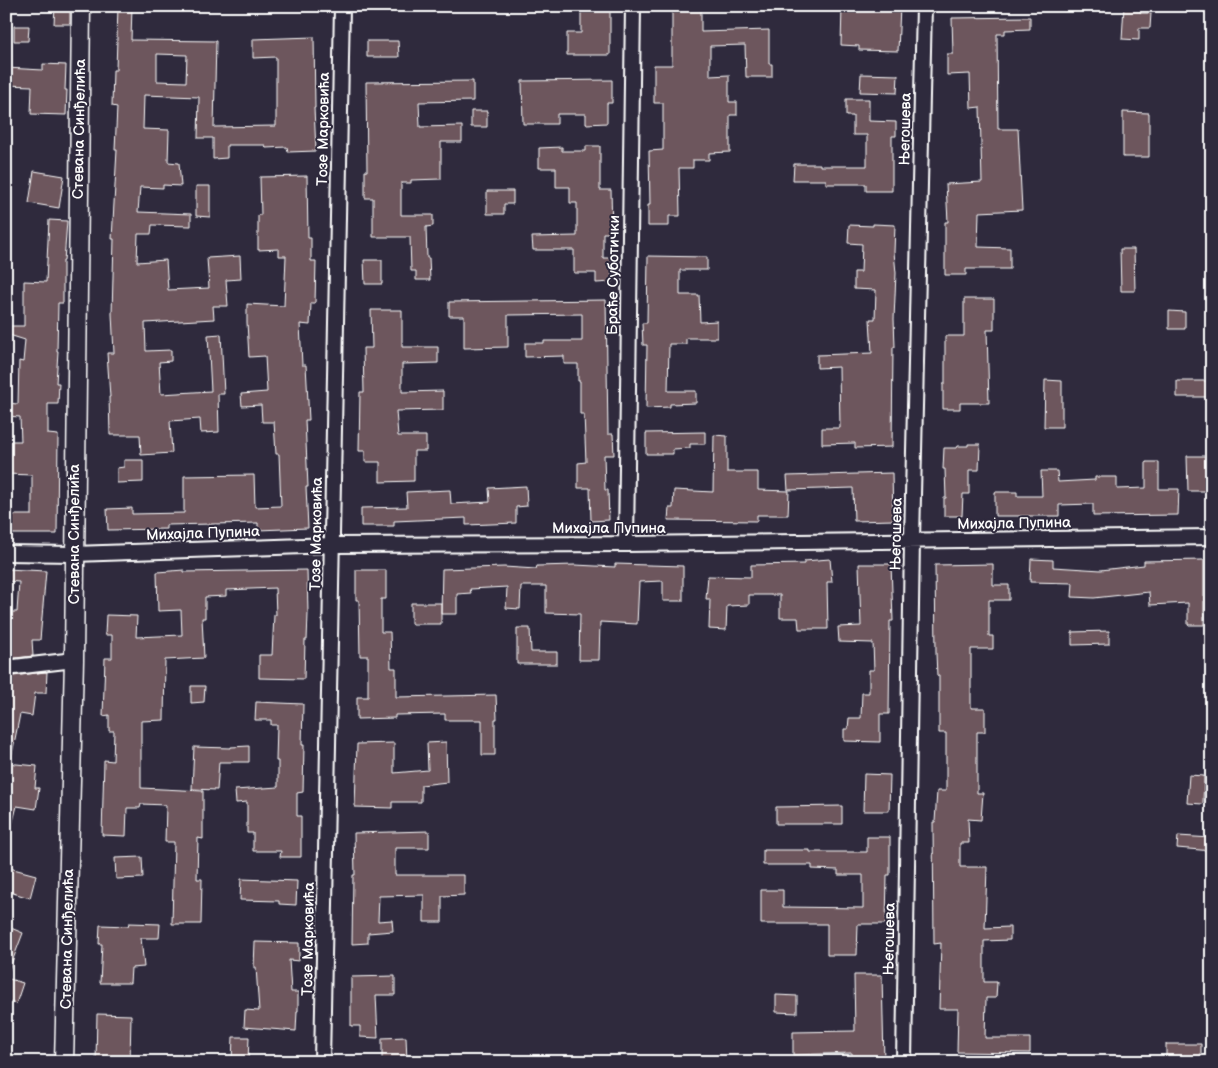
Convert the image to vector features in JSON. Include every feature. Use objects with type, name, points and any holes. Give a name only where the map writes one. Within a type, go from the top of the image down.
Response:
[{"type":"street","name":"Стевана Синђелића","points":[[64,1062],[74,660],[81,6]]},
{"type":"street","name":"Тозе Марковића","points":[[322,1062],[342,6]]},
{"type":"street","name":"Браће Суботички","points":[[626,544],[633,6]]},
{"type":"street","name":"Његошева","points":[[904,1062],[912,540],[924,6]]},
{"type":"street","name":"Михајла Пупина","points":[[6,553],[74,554],[332,545],[626,544],[1212,537]]},
{"type":"street","points":[[6,668],[74,660]]},
{"type":"building","points":[[55,6],[70,6],[70,24],[54,24]]},
{"type":"building","points":[[118,6],[132,6],[131,40],[216,41],[214,127],[276,126],[276,57],[253,58],[253,39],[314,37],[316,151],[288,152],[287,147],[266,148],[265,145],[227,145],[227,158],[213,159],[213,138],[198,138],[199,97],[144,95],[143,129],[169,130],[168,162],[179,163],[181,186],[163,185],[163,188],[140,187],[138,212],[191,214],[191,226],[152,225],[151,234],[138,234],[137,262],[166,260],[168,290],[209,288],[207,258],[240,256],[241,279],[226,280],[228,306],[213,306],[214,319],[145,323],[146,351],[171,350],[171,361],[159,362],[161,394],[211,391],[208,335],[221,334],[224,394],[218,394],[219,432],[201,433],[200,419],[170,421],[172,453],[141,455],[140,435],[110,435],[107,353],[114,353],[112,314],[114,239],[112,239],[117,150],[115,150],[117,107],[112,106],[113,70],[116,70]],"holes":[[[157,54],[187,55],[186,82],[157,81]]]},
{"type":"building","points":[[581,6],[610,6],[610,55],[567,55],[567,33],[581,33]]},
{"type":"building","points":[[672,6],[701,6],[701,32],[769,30],[769,64],[772,64],[772,77],[746,77],[745,45],[710,46],[710,76],[729,75],[729,102],[737,102],[737,115],[730,115],[730,152],[709,153],[709,160],[693,160],[693,168],[679,168],[680,216],[669,216],[669,226],[648,226],[648,205],[650,205],[649,151],[663,150],[663,103],[654,103],[654,65],[672,65]]},
{"type":"building","points":[[842,6],[900,6],[898,51],[859,50],[859,46],[841,45]]},
{"type":"building","points":[[1124,6],[1141,6],[1141,13],[1151,13],[1150,28],[1139,28],[1139,40],[1122,39]]},
{"type":"building","points":[[1030,17],[1030,29],[1005,30],[1005,34],[997,34],[998,129],[1018,129],[1022,210],[979,212],[978,247],[1010,248],[1010,269],[966,269],[966,275],[945,275],[945,222],[948,222],[946,184],[982,182],[980,107],[971,108],[970,74],[947,75],[947,54],[953,54],[952,18]]},
{"type":"building","points":[[14,26],[29,26],[28,41],[14,41]]},
{"type":"building","points":[[367,41],[398,41],[399,57],[367,57]]},
{"type":"building","points":[[43,64],[66,65],[66,115],[31,114],[32,86],[6,85],[6,68],[43,70]]},
{"type":"building","points":[[861,74],[898,75],[897,93],[860,92]]},
{"type":"building","points":[[612,80],[612,103],[607,103],[607,123],[586,124],[586,114],[557,114],[557,124],[523,124],[522,81]]},
{"type":"building","points":[[473,81],[473,101],[419,102],[420,127],[462,126],[462,142],[441,142],[441,179],[411,180],[411,183],[401,183],[401,215],[433,215],[433,226],[426,227],[430,280],[416,280],[416,271],[411,271],[410,237],[373,237],[373,198],[365,198],[365,171],[367,171],[366,82]]},
{"type":"building","points":[[846,99],[869,99],[869,121],[896,122],[896,136],[892,136],[892,191],[866,191],[866,184],[826,184],[826,180],[793,180],[794,164],[867,166],[867,135],[853,135],[853,116],[846,116]]},
{"type":"building","points":[[471,111],[487,111],[487,127],[471,127]]},
{"type":"building","points":[[1123,112],[1149,113],[1149,157],[1123,157]]},
{"type":"building","points":[[586,146],[600,146],[600,190],[611,190],[612,233],[603,233],[603,258],[612,258],[612,282],[596,283],[596,273],[574,273],[574,250],[533,250],[532,237],[577,236],[577,203],[570,203],[570,187],[556,187],[556,168],[539,168],[539,148],[562,147],[562,151],[586,151]]},
{"type":"building","points":[[34,171],[64,176],[59,208],[29,203]]},
{"type":"building","points":[[307,176],[308,238],[311,238],[311,261],[316,261],[315,303],[311,303],[310,325],[300,324],[302,365],[306,365],[309,420],[305,420],[308,528],[258,530],[258,523],[166,525],[166,529],[108,530],[107,509],[132,508],[132,514],[184,513],[184,476],[254,475],[255,507],[281,506],[279,454],[276,454],[274,422],[262,422],[261,405],[242,406],[241,394],[267,392],[265,356],[249,357],[247,304],[284,306],[286,256],[279,256],[279,249],[258,250],[258,215],[261,215],[260,177]]},
{"type":"building","points":[[196,186],[210,186],[210,217],[196,216]]},
{"type":"building","points":[[487,191],[513,191],[513,204],[504,204],[504,214],[487,214]]},
{"type":"building","points":[[49,220],[67,221],[63,261],[63,303],[58,303],[56,383],[59,383],[58,404],[48,404],[48,434],[58,435],[57,534],[12,534],[12,515],[32,515],[32,475],[6,474],[6,441],[21,441],[20,417],[6,416],[6,403],[18,404],[19,361],[23,362],[25,340],[6,334],[6,326],[24,326],[24,281],[46,282]]},
{"type":"building","points":[[873,224],[895,225],[895,347],[893,347],[892,447],[855,448],[855,443],[822,444],[822,428],[840,428],[839,367],[817,368],[817,355],[872,353],[870,319],[875,319],[876,290],[854,289],[854,272],[861,272],[862,244],[848,243],[849,225],[873,226]]},
{"type":"building","points":[[1120,249],[1134,249],[1135,291],[1121,291]]},
{"type":"building","points":[[648,256],[707,257],[707,270],[680,270],[680,295],[699,295],[700,322],[717,321],[717,338],[686,338],[686,344],[669,344],[668,391],[696,391],[696,403],[670,404],[670,407],[646,408],[647,345],[643,345],[642,323],[647,323]]},
{"type":"building","points":[[364,260],[382,260],[382,284],[365,284]]},
{"type":"building","points":[[964,299],[994,299],[994,330],[987,330],[989,403],[960,403],[960,409],[943,409],[945,336],[964,336]]},
{"type":"building","points":[[606,300],[608,434],[613,434],[614,455],[604,455],[605,490],[608,490],[609,520],[591,521],[590,488],[578,488],[578,463],[586,462],[584,414],[580,414],[578,364],[564,364],[564,356],[525,357],[525,343],[582,341],[582,314],[508,315],[508,347],[464,348],[464,316],[449,316],[449,302]]},
{"type":"building","points":[[371,310],[402,310],[402,347],[438,347],[438,363],[402,364],[402,392],[443,391],[443,410],[396,411],[398,436],[426,436],[426,451],[414,451],[414,481],[380,482],[380,462],[365,462],[365,451],[359,451],[360,392],[364,392],[363,348],[372,348]]},
{"type":"building","points":[[1169,311],[1185,312],[1185,329],[1169,329]]},
{"type":"building","points":[[1045,380],[1062,381],[1062,427],[1044,427]]},
{"type":"building","points":[[1177,381],[1212,381],[1212,397],[1177,397]]},
{"type":"building","points":[[705,432],[705,444],[690,444],[690,448],[673,449],[673,454],[646,454],[646,433]]},
{"type":"building","points":[[714,435],[727,436],[727,472],[758,472],[758,490],[789,491],[788,515],[757,515],[757,521],[668,520],[669,508],[673,508],[674,490],[713,492]]},
{"type":"building","points":[[968,444],[980,444],[979,470],[969,470],[969,494],[963,494],[962,516],[944,516],[944,498],[946,498],[945,469],[943,469],[944,448],[957,448],[958,446],[968,446]]},
{"type":"building","points":[[1187,456],[1205,456],[1206,491],[1188,491]]},
{"type":"building","points":[[124,460],[143,460],[143,482],[117,483],[117,468],[124,467]]},
{"type":"building","points":[[1146,462],[1159,462],[1159,489],[1179,489],[1178,515],[1093,516],[1093,504],[1059,505],[1059,516],[995,516],[995,492],[1017,492],[1017,496],[1042,496],[1041,471],[1057,471],[1058,482],[1095,480],[1095,477],[1117,477],[1117,489],[1146,488]]},
{"type":"building","points":[[892,473],[893,520],[854,521],[853,488],[788,490],[787,476]]},
{"type":"building","points":[[526,486],[527,506],[516,507],[516,523],[466,525],[466,518],[394,521],[394,526],[361,526],[361,508],[407,507],[406,492],[450,490],[451,504],[490,502],[489,488]]},
{"type":"building","points":[[830,559],[832,582],[827,582],[828,629],[799,629],[798,618],[780,618],[780,595],[749,595],[749,605],[727,606],[726,630],[709,629],[710,599],[706,599],[708,576],[751,577],[751,565],[804,564],[804,561]]},
{"type":"building","points":[[1031,559],[1053,560],[1053,567],[1101,570],[1144,565],[1144,561],[1204,560],[1204,625],[1188,625],[1188,603],[1150,605],[1149,592],[1094,598],[1072,597],[1073,583],[1030,582]]},
{"type":"building","points":[[615,564],[683,566],[683,601],[663,601],[663,581],[639,582],[637,624],[600,622],[599,660],[579,660],[580,614],[546,613],[546,586],[521,586],[520,609],[506,608],[507,587],[470,589],[471,593],[457,594],[457,614],[441,614],[442,569],[504,567],[536,569],[537,566],[575,565],[615,567]]},
{"type":"building","points":[[859,564],[891,564],[893,621],[890,621],[889,714],[880,714],[880,742],[844,741],[844,729],[848,729],[849,718],[861,718],[862,693],[869,693],[869,670],[874,670],[873,643],[839,642],[838,627],[861,626]]},
{"type":"building","points":[[993,564],[993,585],[1009,585],[1009,600],[989,600],[989,636],[993,636],[993,649],[971,649],[971,708],[985,708],[985,732],[977,732],[977,793],[983,793],[981,820],[968,819],[969,843],[960,843],[960,867],[987,867],[985,928],[1010,927],[1010,940],[984,941],[984,982],[997,982],[996,998],[986,998],[985,1038],[1030,1038],[1030,1053],[957,1052],[958,1009],[939,1009],[941,943],[934,944],[933,822],[935,822],[937,791],[946,791],[946,733],[939,733],[935,565]]},
{"type":"building","points":[[6,569],[46,571],[40,640],[32,640],[33,656],[6,659],[6,612],[17,612],[19,582],[6,581]]},
{"type":"building","points":[[184,570],[184,572],[307,570],[308,614],[304,679],[259,678],[259,655],[272,655],[274,615],[276,615],[275,588],[226,590],[226,596],[205,597],[205,618],[202,618],[204,658],[165,660],[164,720],[141,721],[141,788],[203,791],[203,839],[198,838],[197,879],[202,879],[201,924],[172,924],[174,842],[165,842],[166,805],[141,804],[140,808],[127,808],[126,836],[102,835],[104,760],[113,761],[114,731],[109,731],[109,715],[103,716],[105,658],[112,658],[112,635],[105,635],[106,615],[137,616],[136,637],[182,635],[181,610],[158,611],[157,572]]},
{"type":"building","points":[[356,570],[386,570],[386,599],[381,599],[381,632],[390,632],[391,668],[396,668],[396,697],[496,695],[495,755],[482,755],[482,720],[445,720],[445,714],[395,715],[395,718],[357,719],[357,697],[368,697],[368,656],[360,656],[359,600],[356,600]]},
{"type":"building","points":[[411,603],[441,603],[441,624],[411,624]]},
{"type":"building","points":[[517,628],[530,628],[531,652],[557,652],[557,664],[517,664]]},
{"type":"building","points":[[1109,631],[1109,644],[1072,645],[1072,632]]},
{"type":"building","points":[[47,672],[46,693],[35,693],[32,716],[20,714],[12,754],[6,754],[6,677]]},
{"type":"building","points":[[191,686],[205,686],[204,702],[191,703]]},
{"type":"building","points":[[256,702],[303,704],[303,792],[297,793],[297,816],[301,816],[301,857],[280,857],[281,851],[253,851],[253,833],[247,833],[247,802],[236,803],[235,790],[278,787],[278,761],[276,761],[277,725],[271,725],[271,720],[255,720]]},
{"type":"building","points":[[446,742],[447,782],[421,785],[421,802],[392,802],[392,808],[355,807],[357,744],[394,743],[394,773],[428,770],[427,743]]},
{"type":"building","points":[[249,746],[249,762],[219,762],[217,790],[192,789],[194,747],[231,748]]},
{"type":"building","points":[[6,763],[37,766],[35,788],[39,788],[36,809],[17,806],[10,833],[6,833]]},
{"type":"building","points":[[864,774],[890,775],[889,811],[863,811]]},
{"type":"building","points":[[1189,775],[1204,776],[1203,804],[1187,803]]},
{"type":"building","points":[[842,806],[842,824],[776,824],[776,807]]},
{"type":"building","points":[[429,831],[429,848],[395,848],[395,875],[464,875],[464,895],[442,896],[442,922],[424,922],[424,895],[379,896],[378,921],[392,920],[393,931],[368,933],[368,943],[352,944],[353,875],[355,875],[354,833]]},
{"type":"building","points":[[1178,836],[1212,838],[1212,851],[1177,848]]},
{"type":"building","points":[[867,837],[890,837],[890,875],[887,875],[886,924],[858,924],[857,955],[827,955],[827,924],[761,924],[761,890],[783,890],[783,907],[863,908],[863,875],[838,875],[838,870],[812,869],[812,865],[763,865],[763,850],[867,852]]},
{"type":"building","points":[[142,857],[143,878],[116,879],[115,858]]},
{"type":"building","points":[[6,867],[36,875],[30,898],[6,891]]},
{"type":"building","points":[[241,879],[297,881],[296,905],[279,904],[279,901],[240,900]]},
{"type":"building","points":[[129,923],[160,924],[159,938],[141,938],[144,967],[131,968],[130,983],[100,983],[102,944],[99,944],[100,925],[128,926]]},
{"type":"building","points":[[6,926],[23,933],[7,975],[6,975]]},
{"type":"building","points":[[255,942],[299,943],[299,961],[289,960],[291,992],[298,992],[296,1031],[244,1027],[245,1010],[259,1011],[256,967],[254,967]]},
{"type":"building","points":[[854,975],[882,975],[884,1062],[852,1062],[852,1053],[793,1055],[793,1032],[855,1031]]},
{"type":"building","points":[[395,976],[395,995],[376,995],[378,1038],[360,1037],[360,1026],[351,1026],[351,977]]},
{"type":"building","points":[[6,978],[23,983],[16,1004],[6,1001]]},
{"type":"building","points":[[776,995],[797,996],[797,1013],[776,1012]]},
{"type":"building","points":[[97,1014],[131,1015],[130,1062],[96,1062]]},
{"type":"building","points":[[233,1037],[249,1037],[248,1062],[232,1062]]},
{"type":"building","points":[[406,1037],[407,1062],[382,1062],[382,1038]]},
{"type":"building","points":[[1166,1044],[1201,1044],[1201,1061],[1166,1062]]}]
